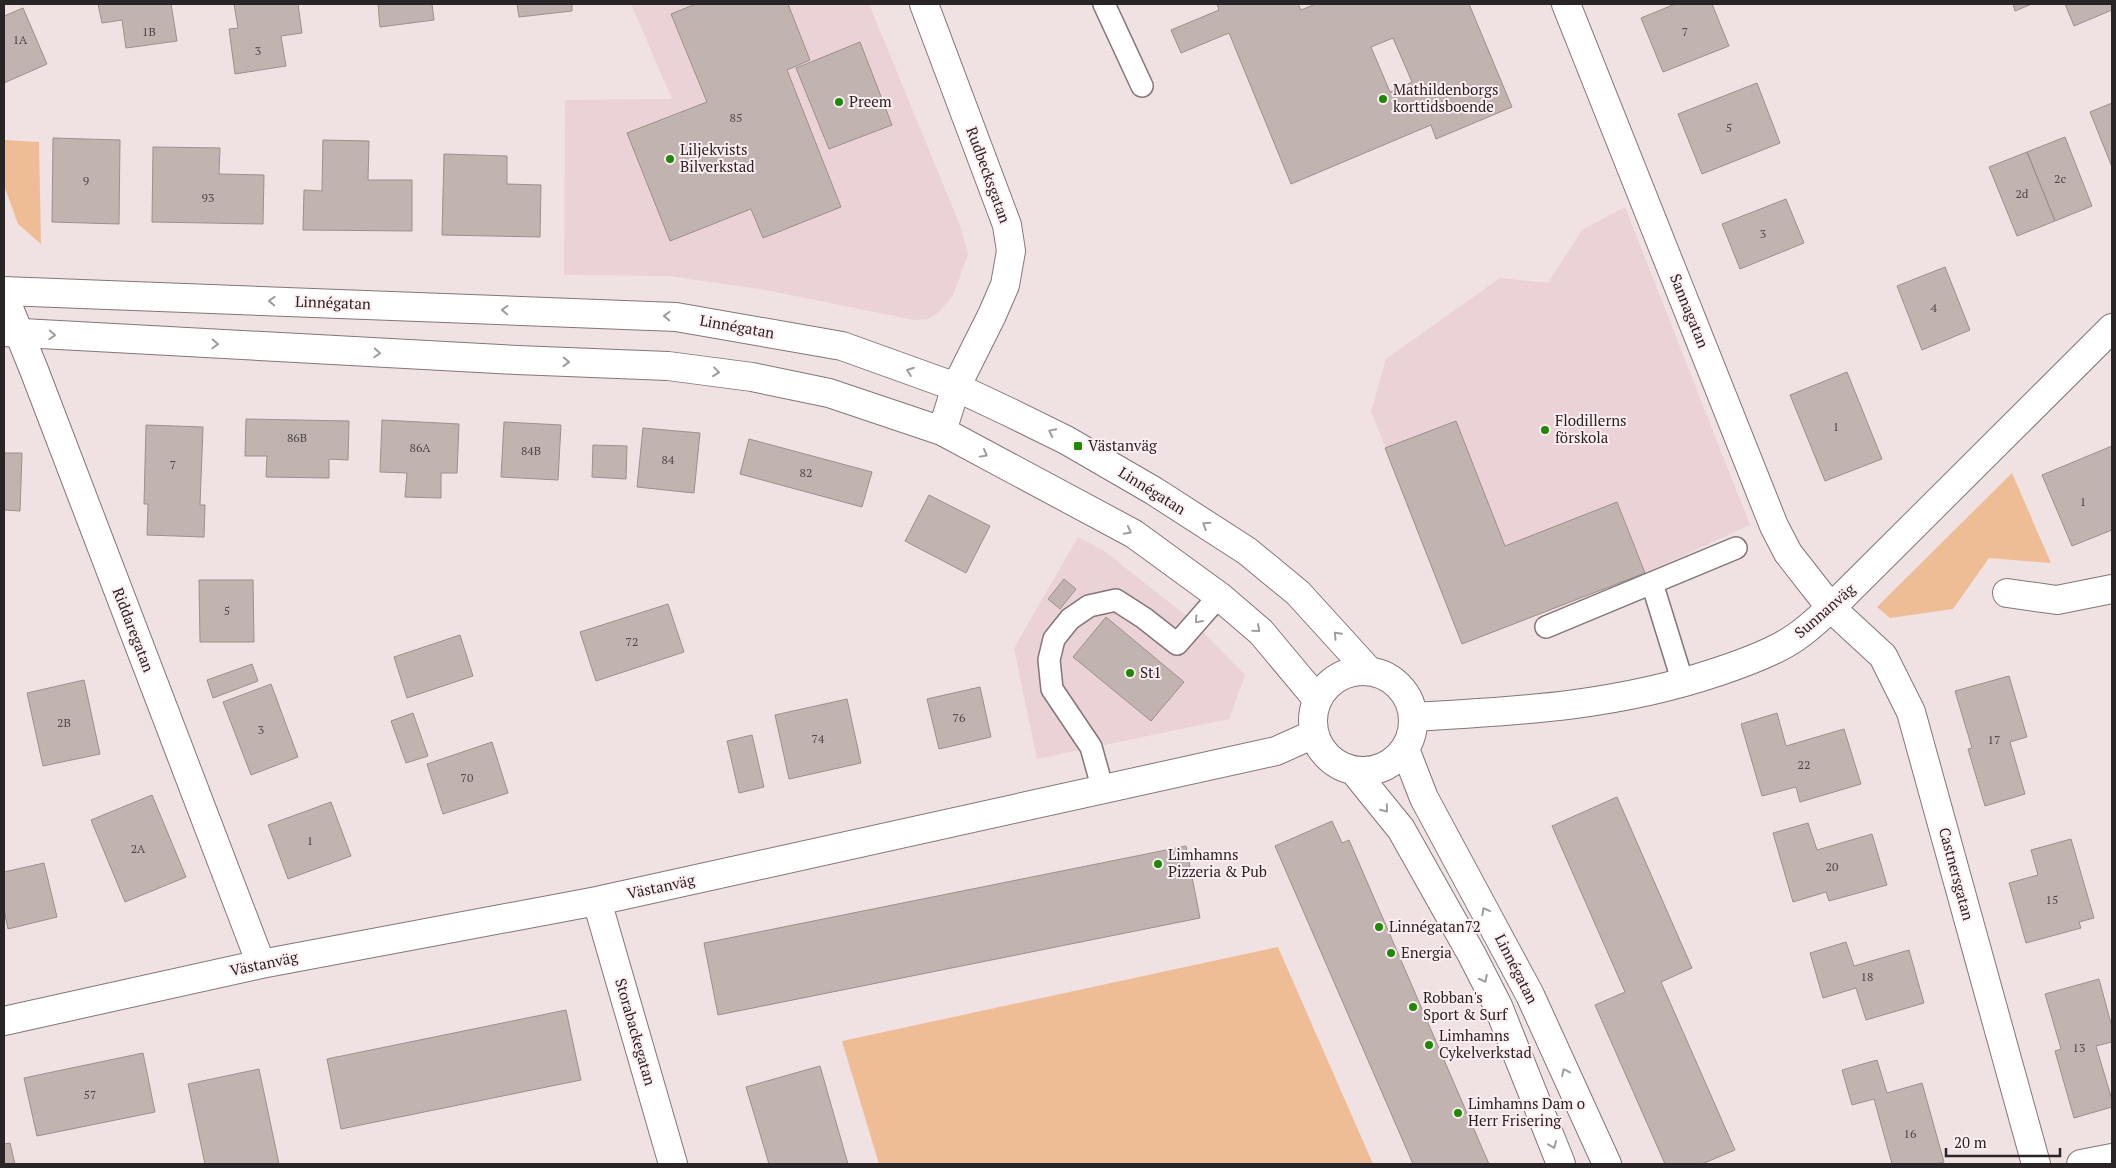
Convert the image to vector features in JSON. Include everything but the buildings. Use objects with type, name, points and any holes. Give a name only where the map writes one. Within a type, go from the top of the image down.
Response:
[{"type":"street","name":"Sannagatan","points":[[1566,4],[1774,526],[1788,553],[1831,608]]},
{"type":"street","name":"Rudbecksgatan","points":[[930,5],[1007,225],[1011,251],[1005,284],[956,388],[942,431]]},
{"type":"street","name":"Linnégatan","points":[[4,291],[676,317],[842,346],[956,388],[1010,412],[1078,446],[1154,491],[1247,552],[1298,593],[1369,671]]},
{"type":"street","name":"Riddaregatan","points":[[4,296],[12,332],[260,964]]},
{"type":"street","name":"Sunnanväg","points":[[1413,717],[1555,708],[1643,694],[1743,663],[1795,638],[1831,608],[2112,328]]},
{"type":"street","points":[[12,332],[517,360],[668,366],[752,377],[829,393],[942,431],[1134,534],[1218,596],[1268,639],[1317,699]]},
{"type":"street","points":[[2007,593],[2057,600],[2112,589]]},
{"type":"street","name":"Castnersgatan","points":[[1831,608],[1884,656],[1911,712],[2036,1164]]},
{"type":"street","points":[[1363,670],[1369,671],[1390,678],[1406,693],[1413,717],[1413,729],[1405,749],[1395,760],[1372,771],[1354,771],[1328,758],[1314,734],[1313,717],[1317,699],[1327,685],[1341,675],[1363,670]]},
{"type":"street","name":"Västanväg","points":[[4,1021],[260,964],[597,901],[1276,751],[1314,734]]},
{"type":"street","name":"Linnégatan","points":[[1405,749],[1424,798],[1530,995],[1607,1164]]},
{"type":"street","points":[[1354,771],[1401,829],[1472,955],[1498,1006],[1561,1164]]},
{"type":"street","name":"Storabackegatan","points":[[597,901],[673,1164]]},
{"type":"street","points":[[2082,1164],[2112,1158]]},
{"type":"lane","points":[[1104,4],[1142,86]]},
{"type":"lane","points":[[1546,627],[1736,548]]},
{"type":"lane","points":[[1652,584],[1683,683]]},
{"type":"lane","points":[[1103,790],[1091,747],[1052,689],[1049,660],[1054,639],[1070,619],[1089,606],[1116,600],[1144,618],[1177,644],[1218,596]]},
{"type":"shaded area","points":[[631,4],[869,4],[961,228],[968,255],[952,297],[938,313],[928,319],[914,320],[766,290],[669,276],[564,275],[565,100],[672,99]]},
{"type":"shaded area","points":[[4,140],[39,142],[41,244],[18,224],[4,185]]},
{"type":"shaded area","name":"Flodillerns förskola","points":[[1625,207],[1750,525],[1645,573],[1462,644],[1371,411],[1386,359],[1500,278],[1548,283],[1582,230]]},
{"type":"shaded area","points":[[2012,473],[2051,563],[1989,558],[1953,609],[1890,618],[1877,607]]},
{"type":"shaded area","points":[[1078,537],[1104,551],[1189,618],[1245,675],[1229,719],[1037,759],[1014,648]]},
{"type":"shaded area","points":[[1278,947],[1373,1164],[879,1164],[842,1041]]},
{"type":"place","name":"Mathildenborgs korttidsboende","points":[[1383,99]]},
{"type":"place","name":"Preem","points":[[839,102]]},
{"type":"place","name":"Liljekvists Bilverkstad","points":[[670,159]]},
{"type":"place","name":"Flodillerns förskola","points":[[1545,430]]},
{"type":"place","name":"Västanväg","points":[[1078,446]]},
{"type":"place","name":"St1","points":[[1130,673]]},
{"type":"place","name":"Limhamns Pizzeria & Pub","points":[[1158,864]]},
{"type":"place","name":"Linnégatan72","points":[[1379,927]]},
{"type":"place","name":"Energia","points":[[1391,953]]},
{"type":"place","name":"Robban's Sport & Surf","points":[[1413,1007]]},
{"type":"place","name":"Limhamns Cykelverkstad","points":[[1429,1045]]},
{"type":"place","name":"Limhamns Dam o Herr Frisering","points":[[1458,1113]]}]
